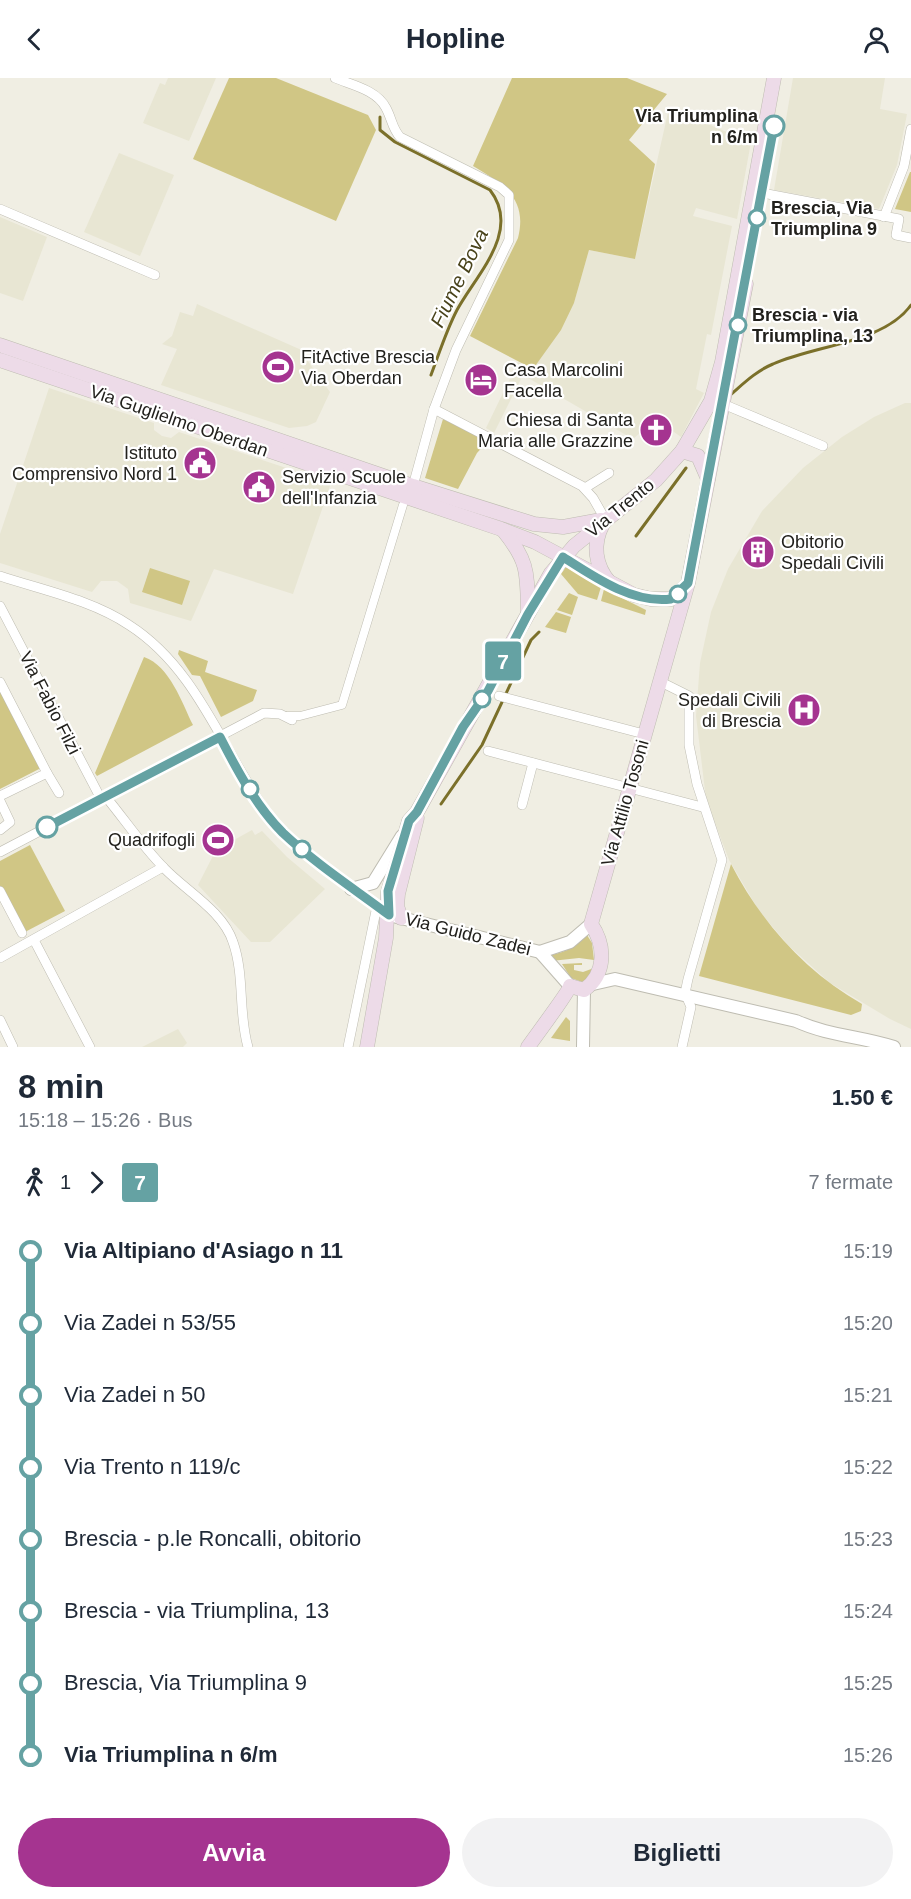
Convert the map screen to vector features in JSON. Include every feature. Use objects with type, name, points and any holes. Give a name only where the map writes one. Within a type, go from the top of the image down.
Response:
[{"type":"main road","name":"Via Trento","points":[[395,916],[388,891],[409,821],[417,812],[463,727],[488,691],[528,614],[563,557],[605,519],[656,480],[682,451],[703,418],[715,390],[774,78]]},
{"type":"main road","name":"Via Attilio Tosoni","points":[[591,924],[688,583],[783,78]]},
{"type":"main road","name":"Via Guglielmo Oberdan","points":[[0,345],[413,486],[549,527],[576,526],[605,519]]},
{"type":"main road","name":"Via Guglielmo Oberdan","points":[[0,360],[501,529],[535,542],[613,586],[634,595],[662,600],[671,599],[688,583]]},
{"type":"main road","points":[[682,451],[698,456],[708,479]]},
{"type":"main road","points":[[605,519],[596,536],[597,556],[603,574],[613,586]]},
{"type":"main road","points":[[501,529],[514,544],[527,572],[528,614]]},
{"type":"main road","name":"Via Trento","points":[[395,916],[417,812]]},
{"type":"main road","points":[[368,1047],[370,1027],[395,916]]},
{"type":"main road","points":[[528,1047],[560,1000],[568,993],[570,986],[588,987],[603,960],[596,931],[591,924]]},
{"type":"street","points":[[335,78],[374,94],[381,100],[394,131],[400,137],[500,187],[509,195],[509,240],[456,350],[434,409],[413,486]]},
{"type":"street","points":[[884,217],[904,166],[911,129]]},
{"type":"street","points":[[762,193],[899,219],[897,235],[911,238]]},
{"type":"street","points":[[0,209],[155,275]]},
{"type":"street","points":[[723,404],[823,446]]},
{"type":"street","points":[[434,409],[585,488],[605,519]]},
{"type":"street","points":[[585,488],[609,473]]},
{"type":"street","points":[[0,852],[264,713],[289,718],[342,705],[403,505]]},
{"type":"street","name":"Via Guido Zadei","points":[[0,576],[69,599],[129,624],[174,661],[269,816],[307,854],[351,889],[395,916],[540,952]]},
{"type":"street","name":"Via Fabio Filzi","points":[[0,606],[103,798],[163,867],[210,910],[231,935],[242,987],[244,1031],[248,1047]]},
{"type":"street","points":[[661,681],[689,696],[689,745],[702,807],[722,860],[685,993],[691,1007],[682,1047]]},
{"type":"street","name":"Via Fabio Filzi","points":[[0,682],[59,793]]},
{"type":"street","points":[[499,696],[644,734]]},
{"type":"street","points":[[488,751],[702,807]]},
{"type":"street","points":[[522,805],[533,763]]},
{"type":"street","name":"Via Fabio Filzi","points":[[0,796],[47,773]]},
{"type":"street","points":[[0,801],[10,822],[0,830]]},
{"type":"street","name":"Via Trento","points":[[351,889],[373,883],[403,835]]},
{"type":"street","points":[[0,958],[163,867]]},
{"type":"street","points":[[0,891],[22,933]]},
{"type":"street","points":[[348,1047],[377,906]]},
{"type":"street","points":[[570,986],[540,952],[570,942],[591,924]]},
{"type":"street","points":[[34,940],[90,1047]]},
{"type":"street","points":[[583,1047],[588,987],[615,979],[685,993],[796,1021],[812,1022],[850,1031],[859,1038],[894,1047]]},
{"type":"street","points":[[0,1020],[13,1047]]},
{"type":"street","points":[[353,1025],[370,1027]]},
{"type":"shaded area","points":[[168,78],[216,78],[189,141],[143,123],[160,83],[165,85]]},
{"type":"shaded area","points":[[229,78],[276,78],[368,115],[376,130],[336,221],[193,159]]},
{"type":"shaded area","points":[[512,78],[627,78],[667,94],[629,140],[655,164],[635,259],[589,250],[574,303],[561,330],[533,369],[470,336],[518,238],[520,224],[516,202],[503,186],[473,166]]},
{"type":"shaded area","points":[[793,78],[885,78],[880,109],[907,114],[897,165],[879,209],[774,190]]},
{"type":"shaded area","points":[[669,108],[751,142],[737,219],[696,208],[693,216],[732,226],[711,335],[707,334],[696,389],[704,393],[681,437],[656,419],[633,439],[523,375],[494,433],[486,428],[518,362],[533,369],[574,303],[589,250],[635,259]]},
{"type":"shaded area","points":[[119,153],[174,175],[140,256],[84,232]]},
{"type":"shaded area","points":[[911,172],[911,212],[895,209]]},
{"type":"shaded area","points":[[0,217],[47,237],[23,301],[0,293]]},
{"type":"shaded area","points":[[197,304],[306,352],[305,357],[330,392],[316,422],[307,426],[289,428],[161,385],[177,349],[162,344],[172,336],[180,312],[193,316]]},
{"type":"shaded area","points":[[49,388],[154,423],[154,430],[162,436],[171,438],[179,432],[331,483],[293,594],[214,569],[191,621],[130,603],[128,589],[117,581],[101,581],[92,592],[0,563],[0,534]]},
{"type":"shaded area","name":"Spedali Civili di Brescia","points":[[905,403],[911,403],[911,1029],[830,983],[788,945],[759,911],[729,860],[706,799],[696,716],[700,663],[711,612],[728,569],[762,511],[803,468],[842,437],[874,417]]},
{"type":"shaded area","points":[[443,419],[488,441],[477,453],[458,489],[425,478]]},
{"type":"shaded area","points":[[566,567],[601,587],[597,600],[578,594],[561,574]]},
{"type":"shaded area","points":[[150,568],[190,581],[182,605],[142,592]]},
{"type":"shaded area","points":[[604,589],[646,610],[645,615],[601,601]]},
{"type":"shaded area","points":[[569,593],[578,597],[572,615],[557,610]]},
{"type":"shaded area","points":[[556,612],[571,617],[566,633],[545,627]]},
{"type":"shaded area","points":[[179,650],[208,661],[205,672],[257,690],[253,701],[221,717],[200,676],[192,675],[178,654]]},
{"type":"shaded area","points":[[144,657],[161,668],[168,677],[180,696],[193,725],[97,776],[95,773]]},
{"type":"shaded area","points":[[0,690],[41,768],[0,789]]},
{"type":"shaded area","points":[[252,830],[255,835],[262,831],[287,857],[325,889],[270,942],[251,942],[198,885],[216,850]]},
{"type":"shaded area","points":[[30,845],[65,911],[25,932],[0,886],[0,861]]},
{"type":"shaded area","points":[[731,864],[756,906],[786,944],[822,977],[862,1004],[861,1011],[851,1015],[699,976]]},
{"type":"shaded area","points":[[587,935],[592,943],[594,960],[579,958],[551,961],[544,956],[568,950]]},
{"type":"shaded area","points":[[582,963],[582,965],[574,965],[574,970],[583,972],[594,968],[587,980],[582,982],[571,978],[562,964]]},
{"type":"shaded area","points":[[566,1017],[570,1021],[570,1041],[551,1038]]},
{"type":"shaded area","points":[[178,1029],[187,1043],[183,1047],[142,1047]]},
{"type":"waterway","name":"Fiume Bova","points":[[380,117],[380,130],[395,142],[490,190],[499,205],[501,221],[499,237],[493,252],[457,310],[431,375]]},
{"type":"waterway","points":[[729,396],[767,367],[790,358],[848,342],[884,328],[899,318],[911,305]]},
{"type":"waterway","points":[[636,536],[686,468]]},
{"type":"waterway","points":[[441,804],[482,745],[531,640],[539,632]]},
{"type":"bus line","name":"7","points":[[47,827],[220,737],[247,784],[282,832],[338,880],[389,915],[388,891],[392,872],[409,821],[417,812],[463,727],[488,691],[528,614],[551,573],[563,557],[613,586],[651,599],[671,599],[688,583],[774,126]]},
{"type":"place","name":"Via Triumplina n 6/m","points":[[774,126]]},
{"type":"place","name":"Brescia, Via Triumplina 9","points":[[757,218]]},
{"type":"place","name":"Brescia - via Triumplina, 13","points":[[738,325]]},
{"type":"place","name":"FitActive Brescia Via Oberdan","points":[[278,367]]},
{"type":"place","name":"Casa Marcolini Facella","points":[[481,380]]},
{"type":"place","name":"Chiesa di Santa Maria alle Grazzine","points":[[656,430]]},
{"type":"place","name":"Istituto Comprensivo Nord 1","points":[[200,463]]},
{"type":"place","name":"Servizio Scuole dell'Infanzia","points":[[259,487]]},
{"type":"place","name":"Obitorio Spedali Civili","points":[[758,552]]},
{"type":"place","name":"Spedali Civili di Brescia","points":[[804,710]]},
{"type":"place","name":"Quadrifogli","points":[[218,840]]}]
